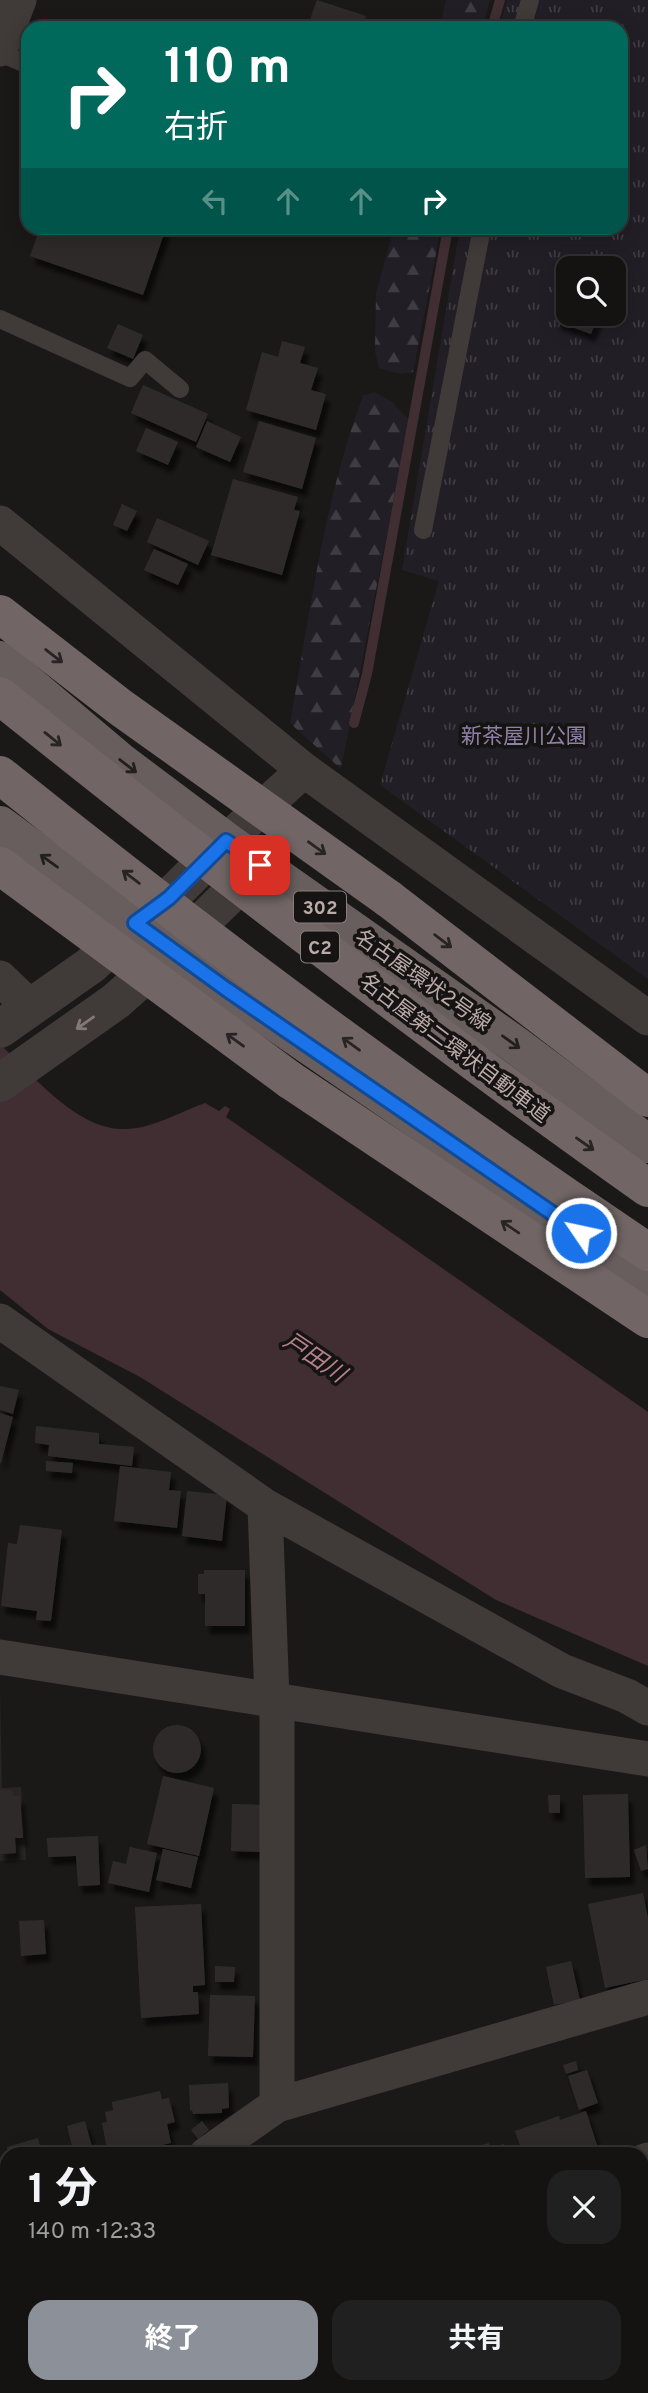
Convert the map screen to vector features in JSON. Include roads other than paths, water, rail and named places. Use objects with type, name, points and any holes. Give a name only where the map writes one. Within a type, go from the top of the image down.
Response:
[{"type":"highway","points":[[0,614],[120,707],[389,899],[648,1098]]},
{"type":"highway","name":"名古屋環状2号線","points":[[0,660],[122,763],[226,841],[514,1044],[648,1144]]},
{"type":"highway","name":"名古屋第二環状自動車道","points":[[0,696],[358,976],[548,1118],[648,1188]]},
{"type":"highway","points":[[0,775],[323,1024],[523,1168],[648,1252]]},
{"type":"highway","points":[[0,825],[172,951],[648,1278]]},
{"type":"highway","points":[[0,866],[290,1080],[648,1319]]},
{"type":"street","points":[[0,51],[19,0]]},
{"type":"street","points":[[0,523],[304,770],[648,1018]]},
{"type":"street","points":[[0,978],[18,1016],[91,965],[135,923],[169,898],[226,841],[304,770]]},
{"type":"street","points":[[0,1083],[116,1001],[172,951],[260,865]]},
{"type":"street","points":[[0,1321],[265,1506],[562,1671],[626,1696],[648,1709]]},
{"type":"street","points":[[265,1506],[275,1700],[277,2105]]},
{"type":"street","points":[[0,1657],[648,1759]]},
{"type":"street","points":[[216,2147],[277,2105],[648,1997]]},
{"type":"lane","points":[[524,21],[530,0]]},
{"type":"lane","points":[[0,51],[21,62]]},
{"type":"lane","points":[[422,530],[481,235]]},
{"type":"lane","points":[[0,319],[130,378],[145,360],[180,389]]},
{"type":"water","name":"戸田川","points":[[0,1044],[56,1098],[88,1120],[105,1127],[133,1129],[154,1124],[205,1103],[219,1111],[225,1106],[230,1109],[226,1117],[648,1412],[648,1666],[496,1600],[140,1377],[48,1329],[0,1290]]},
{"type":"waterway","points":[[494,21],[500,0]]},
{"type":"waterway","points":[[354,723],[367,674],[447,235]]},
{"type":"park label","name":"新茶屋川公園","points":[[524,736]]}]
